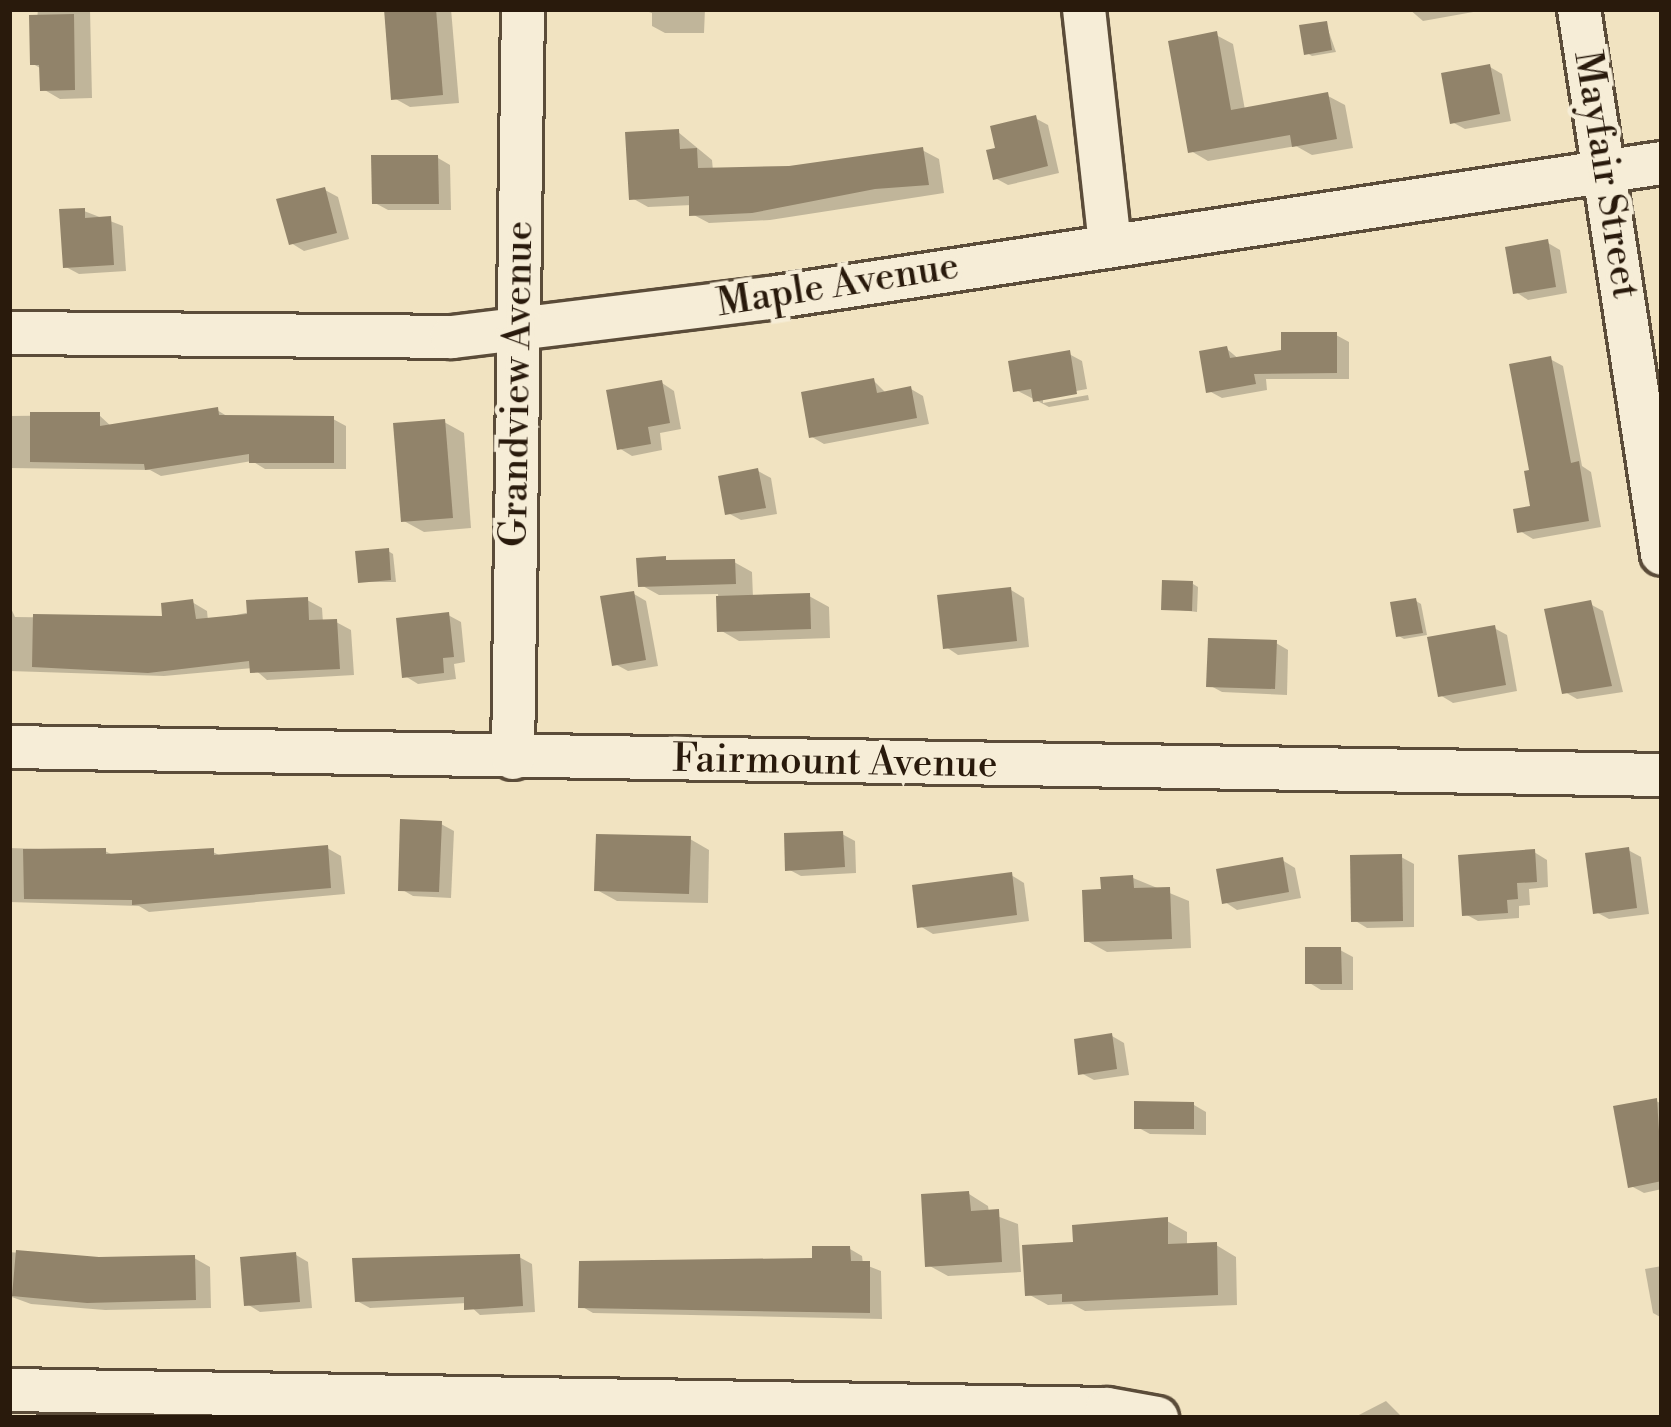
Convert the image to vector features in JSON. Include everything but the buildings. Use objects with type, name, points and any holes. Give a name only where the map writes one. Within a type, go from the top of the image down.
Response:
[{"type":"street","name":"Grandview Avenue","points":[[513,758],[523,9]]},
{"type":"street","points":[[1084,9],[1110,245]]},
{"type":"street","name":"Mayfair Street","points":[[1580,9],[1662,554]]},
{"type":"street","name":"Maple Avenue","points":[[9,333],[318,338],[518,330],[770,298],[1662,163]]},
{"type":"street","name":"Fairmount Avenue","points":[[9,747],[1662,775]]},
{"type":"street","points":[[9,1390],[392,1407],[1107,1409],[1157,1418]]}]
